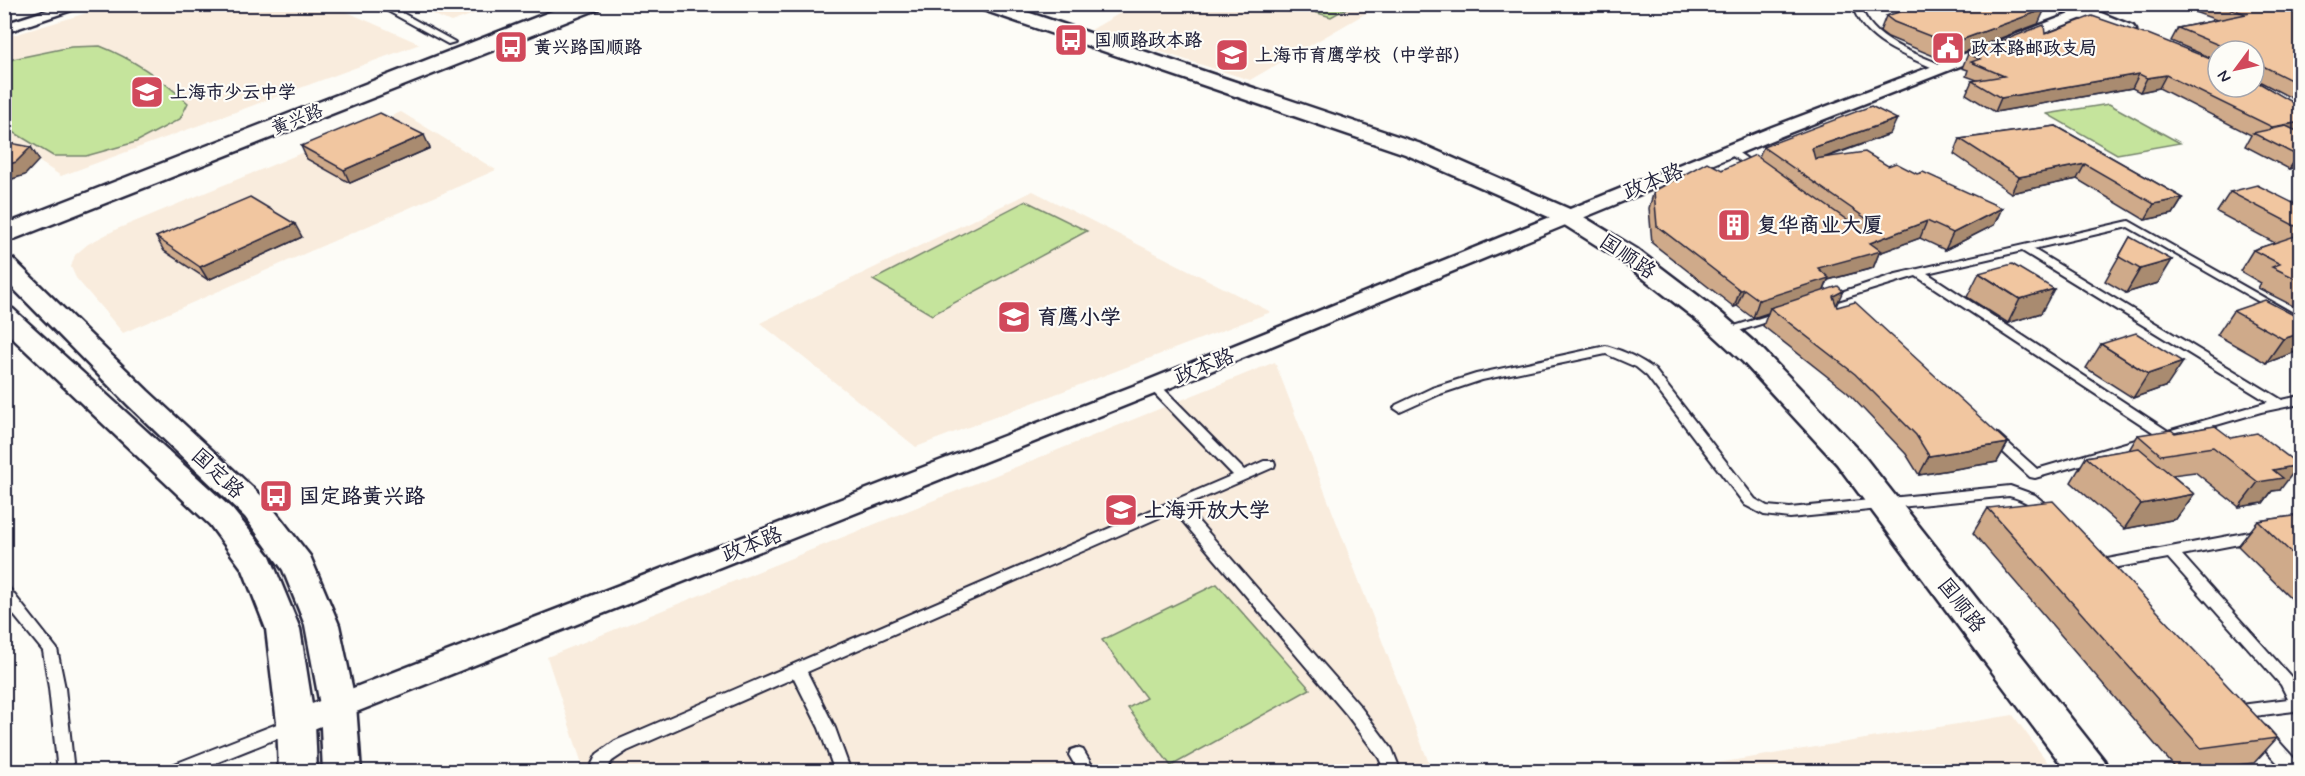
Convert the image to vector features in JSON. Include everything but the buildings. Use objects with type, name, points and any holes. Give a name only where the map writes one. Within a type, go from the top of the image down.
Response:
[{"type":"main road","name":"黄兴路","points":[[4,216],[549,4]]},
{"type":"main road","name":"黄兴路","points":[[4,235],[590,4]]},
{"type":"street","points":[[4,28],[83,4]]},
{"type":"street","name":"国顺路","points":[[983,4],[1413,148],[1566,216],[1629,255],[1726,332],[1827,434],[1883,502],[2090,771]]},
{"type":"street","points":[[2061,4],[2148,39]]},
{"type":"street","name":"政本路","points":[[296,723],[1154,386],[1730,150],[2110,4]]},
{"type":"street","name":"国定路","points":[[4,264],[263,518],[298,566],[322,625],[338,705],[342,771]]},
{"type":"street","name":"国定路","points":[[4,315],[220,518],[258,565],[283,629],[296,723],[298,771]]},
{"type":"lane","points":[[379,4],[451,42]]},
{"type":"lane","points":[[1856,4],[1857,15],[1868,31],[1941,68]]},
{"type":"lane","points":[[1730,150],[1768,177]]},
{"type":"lane","points":[[1815,303],[1841,300],[1918,272],[2128,224],[2301,322]]},
{"type":"lane","points":[[2024,248],[2280,404]]},
{"type":"lane","points":[[1918,272],[2166,435]]},
{"type":"lane","points":[[1726,332],[1793,310]]},
{"type":"lane","points":[[1400,408],[1436,391],[1480,376],[1606,350],[1628,357],[1651,373],[1741,494],[1757,507],[1790,513],[2010,491],[2030,498],[2056,519]]},
{"type":"lane","points":[[1154,386],[1242,476]]},
{"type":"lane","points":[[1983,427],[2035,474],[2166,435],[2301,400]]},
{"type":"lane","points":[[596,771],[598,764],[608,754],[621,746],[1269,464]]},
{"type":"lane","points":[[1176,505],[1353,710],[1386,754],[1393,771]]},
{"type":"lane","points":[[2118,582],[2098,561],[2171,552],[2276,532]]},
{"type":"lane","points":[[2171,552],[2286,681],[2299,706],[2235,707],[2297,771]]},
{"type":"lane","points":[[4,592],[50,649],[57,688],[66,771]]},
{"type":"lane","points":[[796,668],[827,728],[843,771]]},
{"type":"lane","points":[[173,771],[296,723]]},
{"type":"lane","points":[[1077,755],[1088,771]]},
{"type":"shaded area","name":"上海市少云中学","points":[[329,4],[420,44],[61,176],[5,139],[4,38],[113,5]]},
{"type":"shaded area","points":[[499,4],[451,22],[411,5]]},
{"type":"shaded area","name":"上海市育鹰学校（中学部）","points":[[1134,5],[1380,5],[1250,80],[1091,30]]},
{"type":"shaded area","points":[[401,112],[496,170],[123,333],[76,278],[71,267],[75,255],[88,244],[117,229]]},
{"type":"shaded area","name":"育鹰小学","points":[[1033,191],[1271,312],[916,447],[760,323]]},
{"type":"shaded area","name":"上海开放大学","points":[[1275,362],[1432,771],[582,771],[580,758],[547,657]]},
{"type":"shaded area","points":[[2013,715],[2054,771],[1668,771]]},
{"type":"green space","points":[[1352,4],[1331,17],[1290,5]]},
{"type":"green space","points":[[100,46],[147,70],[188,103],[180,119],[136,142],[86,156],[53,156],[5,127],[5,64],[13,59],[71,47]]},
{"type":"green space","points":[[2109,104],[2180,143],[2117,154],[2047,114]]},
{"type":"green space","points":[[1026,201],[1087,231],[932,315],[873,280]]},
{"type":"green space","points":[[1217,584],[1310,689],[1171,766],[1128,708],[1146,698],[1102,640]]},
{"type":"place","name":"国顺路政本路","points":[[1071,40]]},
{"type":"place","name":"黄兴路国顺路","points":[[511,47]]},
{"type":"place","name":"政本路邮政支局","points":[[1948,48]]},
{"type":"place","name":"上海市育鹰学校（中学部）","points":[[1232,55]]},
{"type":"place","name":"上海市少云中学","points":[[147,92]]},
{"type":"place","name":"复华商业大厦","points":[[1734,225]]},
{"type":"place","name":"育鹰小学","points":[[1014,317]]},
{"type":"place","name":"国定路黄兴路","points":[[276,496]]},
{"type":"place","name":"上海开放大学","points":[[1121,510]]}]
